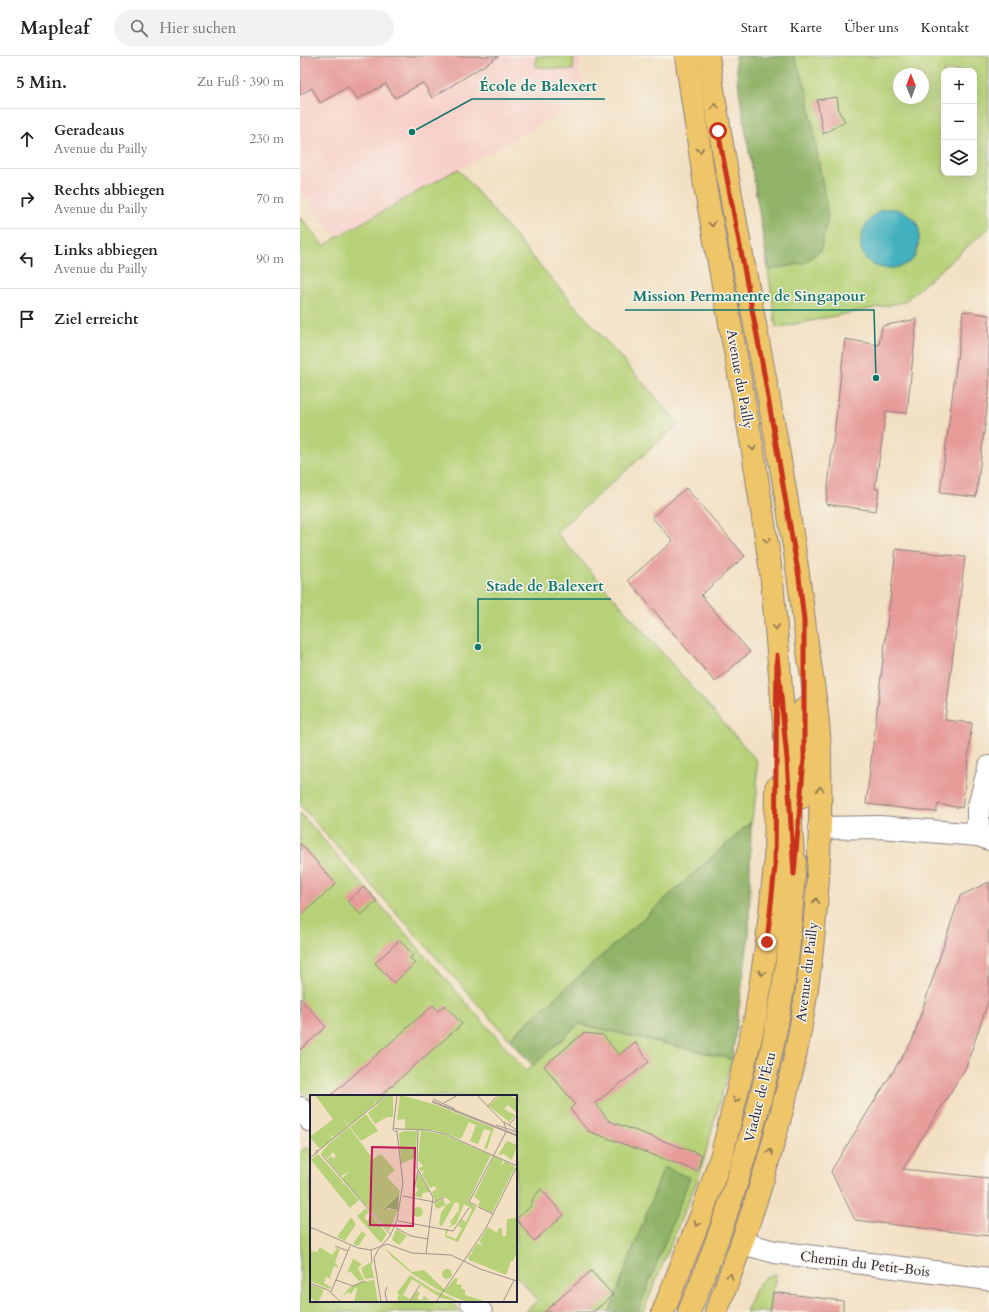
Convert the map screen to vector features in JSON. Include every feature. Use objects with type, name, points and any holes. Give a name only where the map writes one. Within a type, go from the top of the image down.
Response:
[{"type":"main road","name":"Avenue du Pailly","points":[[686,56],[705,186],[752,445],[772,581],[777,655],[787,759],[794,874]]},
{"type":"main road","name":"Avenue du Pailly","points":[[708,56],[728,188],[762,362],[798,571],[818,729],[820,759],[818,880],[811,948],[794,1060],[764,1176],[742,1243],[716,1312]]},
{"type":"main road","name":"Avenue du Pailly","points":[[794,874],[804,759],[804,620]]},
{"type":"main road","name":"Avenue du Pailly","points":[[663,1312],[702,1213],[722,1154],[755,1020],[767,942],[775,866],[777,655]]},
{"type":"main road","name":"Viaduc de l'Écu","points":[[689,1312],[732,1200],[762,1094],[786,968],[794,874]]},
{"type":"street","points":[[819,828],[880,827],[938,831],[983,837],[978,810],[989,767]]},
{"type":"street","points":[[300,1108],[310,1120]]},
{"type":"street","name":"Chemin du Petit-Bois","points":[[742,1243],[775,1252],[989,1279]]},
{"type":"street","points":[[472,1302],[481,1312]]},
{"type":"shaded area","points":[[300,56],[580,56],[579,72],[591,96],[337,237],[300,190]]},
{"type":"green space","points":[[536,56],[574,56],[573,70],[536,67]]},
{"type":"green space","points":[[735,56],[989,56],[989,228],[904,302],[776,328],[767,260]]},
{"type":"green space","points":[[735,56],[794,56],[807,91],[828,216],[821,250],[805,263],[769,270],[740,97]]},
{"type":"green space","points":[[458,169],[535,260],[679,424],[556,532],[757,761],[757,795],[751,822],[509,1039],[300,805],[300,216],[324,246],[337,237]]},
{"type":"green space","points":[[300,813],[526,1071],[579,1024],[732,1059],[700,1173],[643,1312],[525,1312],[538,1300],[517,1277],[517,1095],[310,1095],[310,1100],[300,1088],[300,956],[304,952],[300,947]]},
{"type":"green space","points":[[751,822],[749,934],[732,1059],[579,1024],[533,1066],[509,1039]]},
{"type":"green space","points":[[305,1148],[310,1149],[310,1302],[452,1302],[461,1312],[300,1312],[300,1152]]},
{"type":"green space","points":[[664,1167],[690,1178],[638,1312],[609,1312]]},
{"type":"green space","points":[[776,1274],[770,1312],[746,1312],[756,1288],[764,1279]]},
{"type":"water","points":[[883,209],[896,209],[908,215],[918,225],[919,236],[916,254],[911,261],[898,267],[877,267],[868,261],[863,255],[861,248],[862,234],[865,226],[875,214]]},
{"type":"building","points":[[300,56],[499,56],[432,98],[423,83],[395,98],[386,84],[357,99],[348,87],[320,103],[312,88],[300,95]]},
{"type":"building","points":[[837,97],[839,112],[845,121],[823,134],[817,100]]},
{"type":"building","points":[[963,311],[989,315],[989,392],[976,497],[940,493]]},
{"type":"building","points":[[917,319],[907,413],[886,411],[875,489],[879,489],[876,511],[826,504],[845,339],[879,345],[882,326]]},
{"type":"building","points":[[686,488],[745,556],[701,595],[750,652],[715,682],[628,580],[673,541],[652,517]]},
{"type":"building","points":[[896,549],[965,557],[945,720],[972,723],[962,808],[938,804],[936,812],[866,804]]},
{"type":"building","points":[[300,843],[336,884],[300,916]]},
{"type":"building","points":[[989,882],[989,999],[966,1067],[903,1169],[989,1178],[989,1236],[855,1220],[831,1171],[912,1041],[960,896]]},
{"type":"building","points":[[364,887],[377,901],[361,915],[348,901]]},
{"type":"building","points":[[400,940],[413,955],[410,958],[415,963],[394,983],[375,963]]},
{"type":"building","points":[[300,998],[326,1027],[300,1050]]},
{"type":"building","points":[[433,1005],[438,1011],[445,1005],[462,1024],[381,1095],[331,1095]]},
{"type":"building","points":[[584,1033],[603,1035],[619,1055],[635,1042],[649,1062],[595,1103],[609,1121],[702,1155],[697,1171],[588,1131],[570,1109],[575,1104],[544,1066]]},
{"type":"building","points":[[541,1189],[564,1215],[534,1241],[517,1220],[517,1218],[531,1206],[533,1198]]},
{"type":"building","points":[[591,1271],[613,1295],[593,1312],[544,1312]]},
{"type":"building","points":[[773,1292],[843,1301],[843,1312],[770,1312]]},
{"type":"place","name":"École de Balexert","points":[[412,132]]},
{"type":"place","name":"Mission Permanente de Singapour","points":[[876,378]]},
{"type":"place","name":"Stade de Balexert","points":[[478,647]]},
{"type":"route","points":[[718,131],[762,362],[799,577],[804,620],[804,759],[794,874],[787,759],[777,655],[775,866],[767,942]]}]
